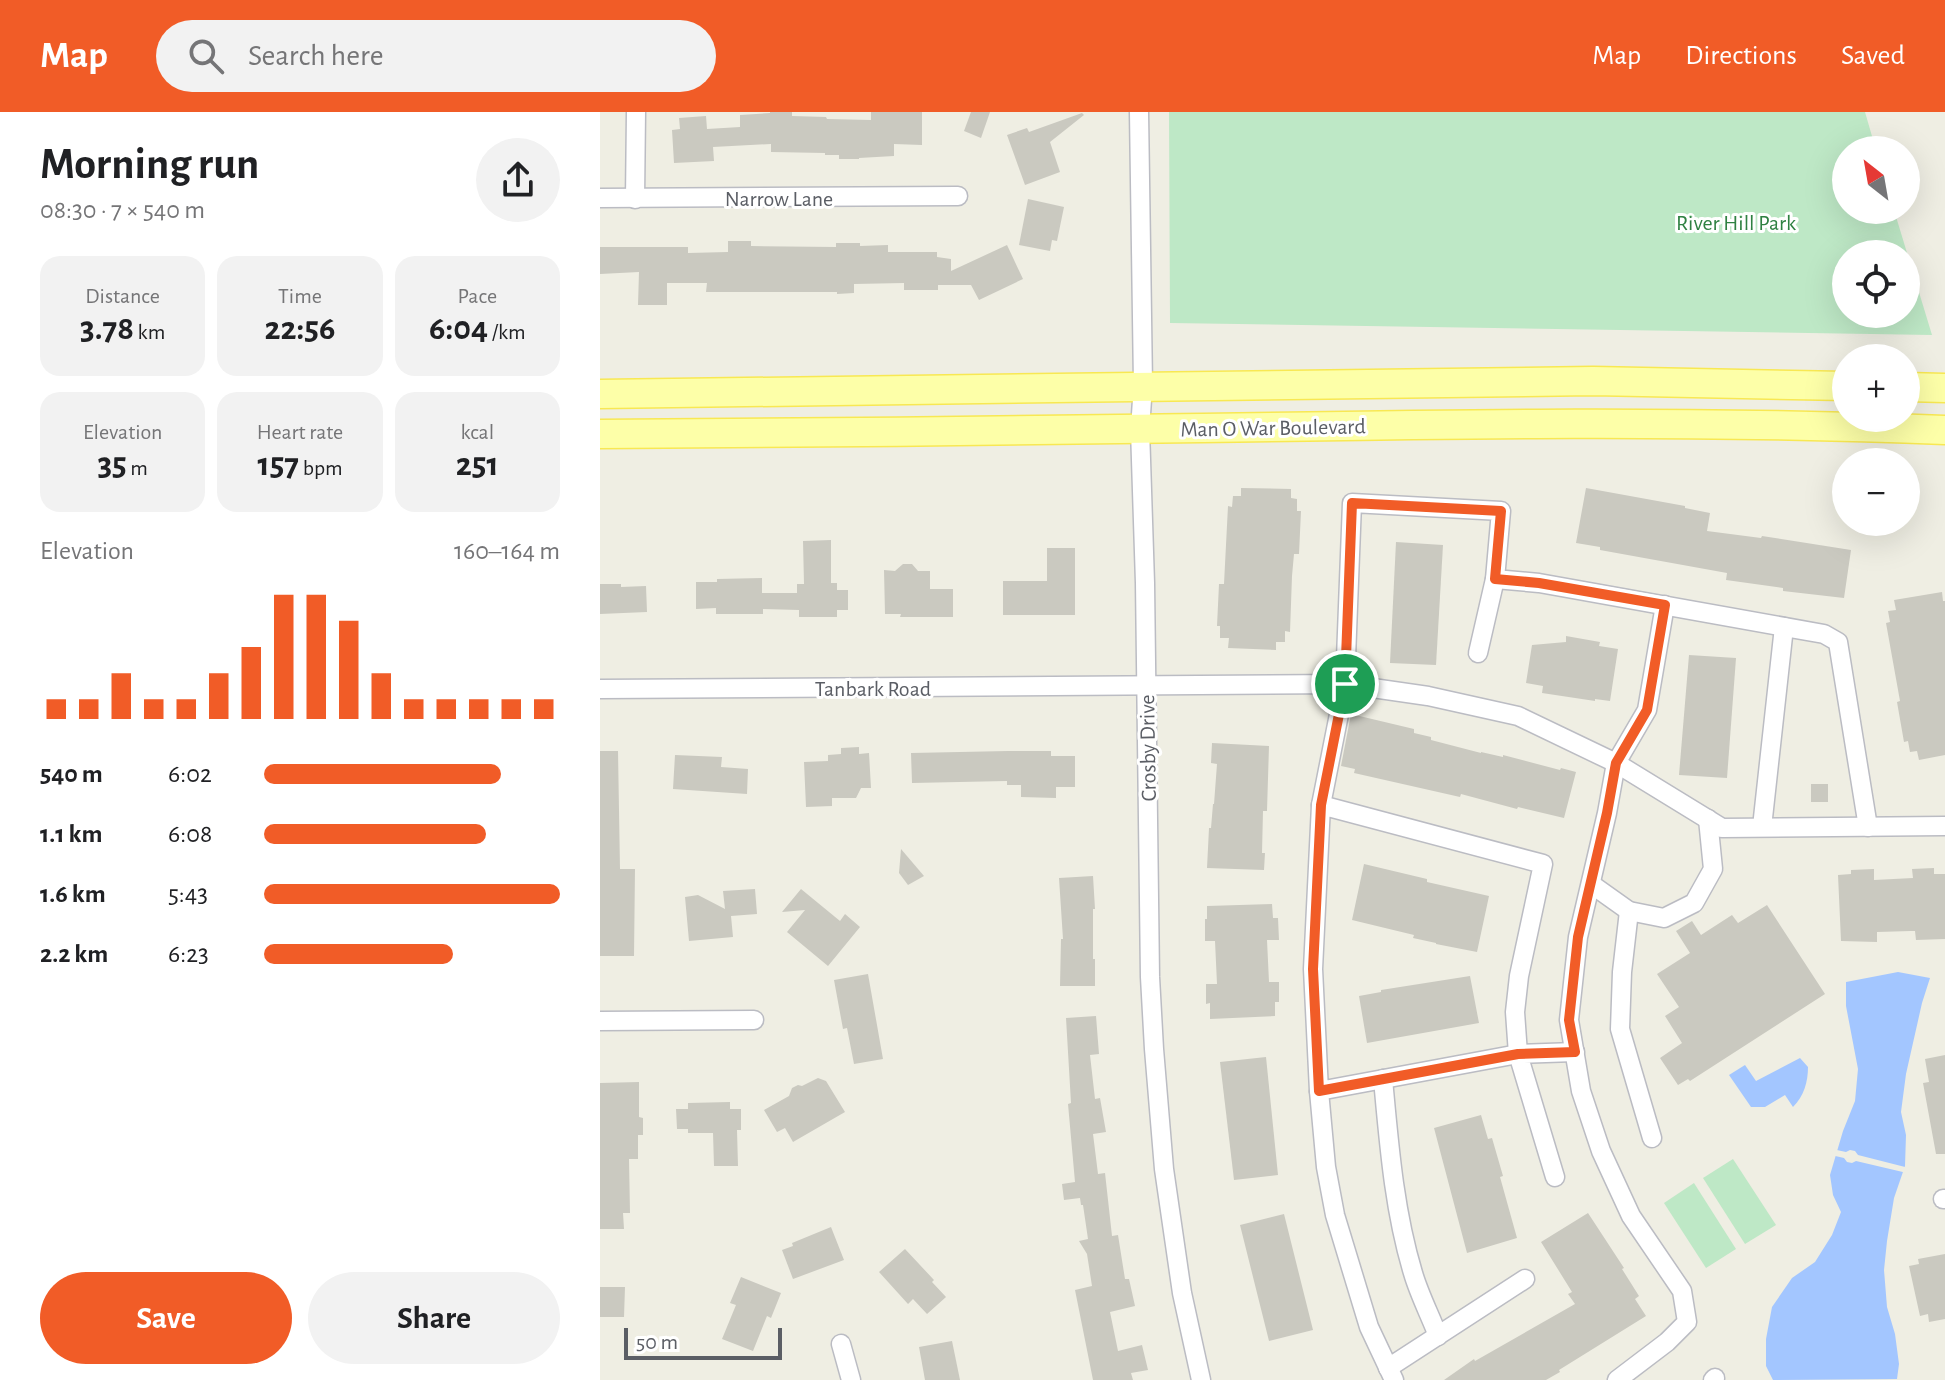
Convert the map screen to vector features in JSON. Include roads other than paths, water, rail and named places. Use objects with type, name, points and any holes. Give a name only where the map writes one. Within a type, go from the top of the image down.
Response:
[{"type":"main road","name":"Man O War Boulevard","points":[[600,394],[1593,381],[1832,386]]},
{"type":"main road","points":[[1920,387],[1945,388]]},
{"type":"main road","name":"Man O War Boulevard","points":[[600,434],[1654,423],[1945,430]]},
{"type":"street","points":[[635,199],[636,112]]},
{"type":"street","name":"Crosby Drive","points":[[1139,112],[1143,385],[1140,429],[1150,977],[1164,1169],[1182,1293],[1201,1380]]},
{"type":"street","name":"Narrow Lane","points":[[600,198],[958,196]]},
{"type":"street","points":[[1478,653],[1495,579],[1501,511],[1352,503],[1345,684],[1321,805],[1313,969],[1319,1091],[1326,1167],[1335,1215],[1369,1327],[1391,1374],[1438,1336],[1525,1279]]},
{"type":"street","points":[[1495,579],[1539,583],[1824,634],[1838,642],[1868,827]]},
{"type":"street","points":[[1617,1380],[1667,1342],[1687,1322],[1682,1291],[1631,1216],[1601,1151],[1581,1091],[1569,1020],[1578,937],[1616,763],[1647,710],[1665,605]]},
{"type":"street","points":[[1762,827],[1784,627]]},
{"type":"street","name":"Tanbark Road","points":[[600,689],[1345,684],[1428,696],[1518,716],[1616,763],[1722,828],[1945,826]]},
{"type":"street","points":[[1321,805],[1543,864],[1519,976],[1515,1012],[1518,1054],[1555,1177]]},
{"type":"street","points":[[1591,884],[1629,911],[1664,918],[1694,903],[1713,869],[1708,819]]},
{"type":"street","points":[[1629,911],[1620,1029],[1652,1138]]},
{"type":"street","points":[[600,1021],[754,1020]]},
{"type":"street","points":[[1319,1091],[1518,1054],[1575,1052]]},
{"type":"street","points":[[1383,1079],[1390,1157],[1401,1227],[1414,1276],[1438,1336]]},
{"type":"street","points":[[841,1344],[851,1380]]},
{"type":"water","points":[[1898,972],[1930,978],[1906,1074],[1901,1112],[1906,1135],[1905,1166],[1894,1198],[1884,1270],[1887,1307],[1899,1364],[1897,1379],[1773,1380],[1766,1366],[1766,1339],[1772,1307],[1792,1278],[1815,1262],[1832,1235],[1841,1212],[1833,1195],[1830,1175],[1855,1101],[1858,1069],[1846,1006],[1846,982]]},
{"type":"water","points":[[1800,1058],[1808,1067],[1807,1078],[1803,1093],[1793,1107],[1785,1095],[1765,1107],[1751,1107],[1729,1075],[1745,1065],[1756,1081]]},
{"type":"park label","name":"River Hill Park","points":[[1736,222]]}]
